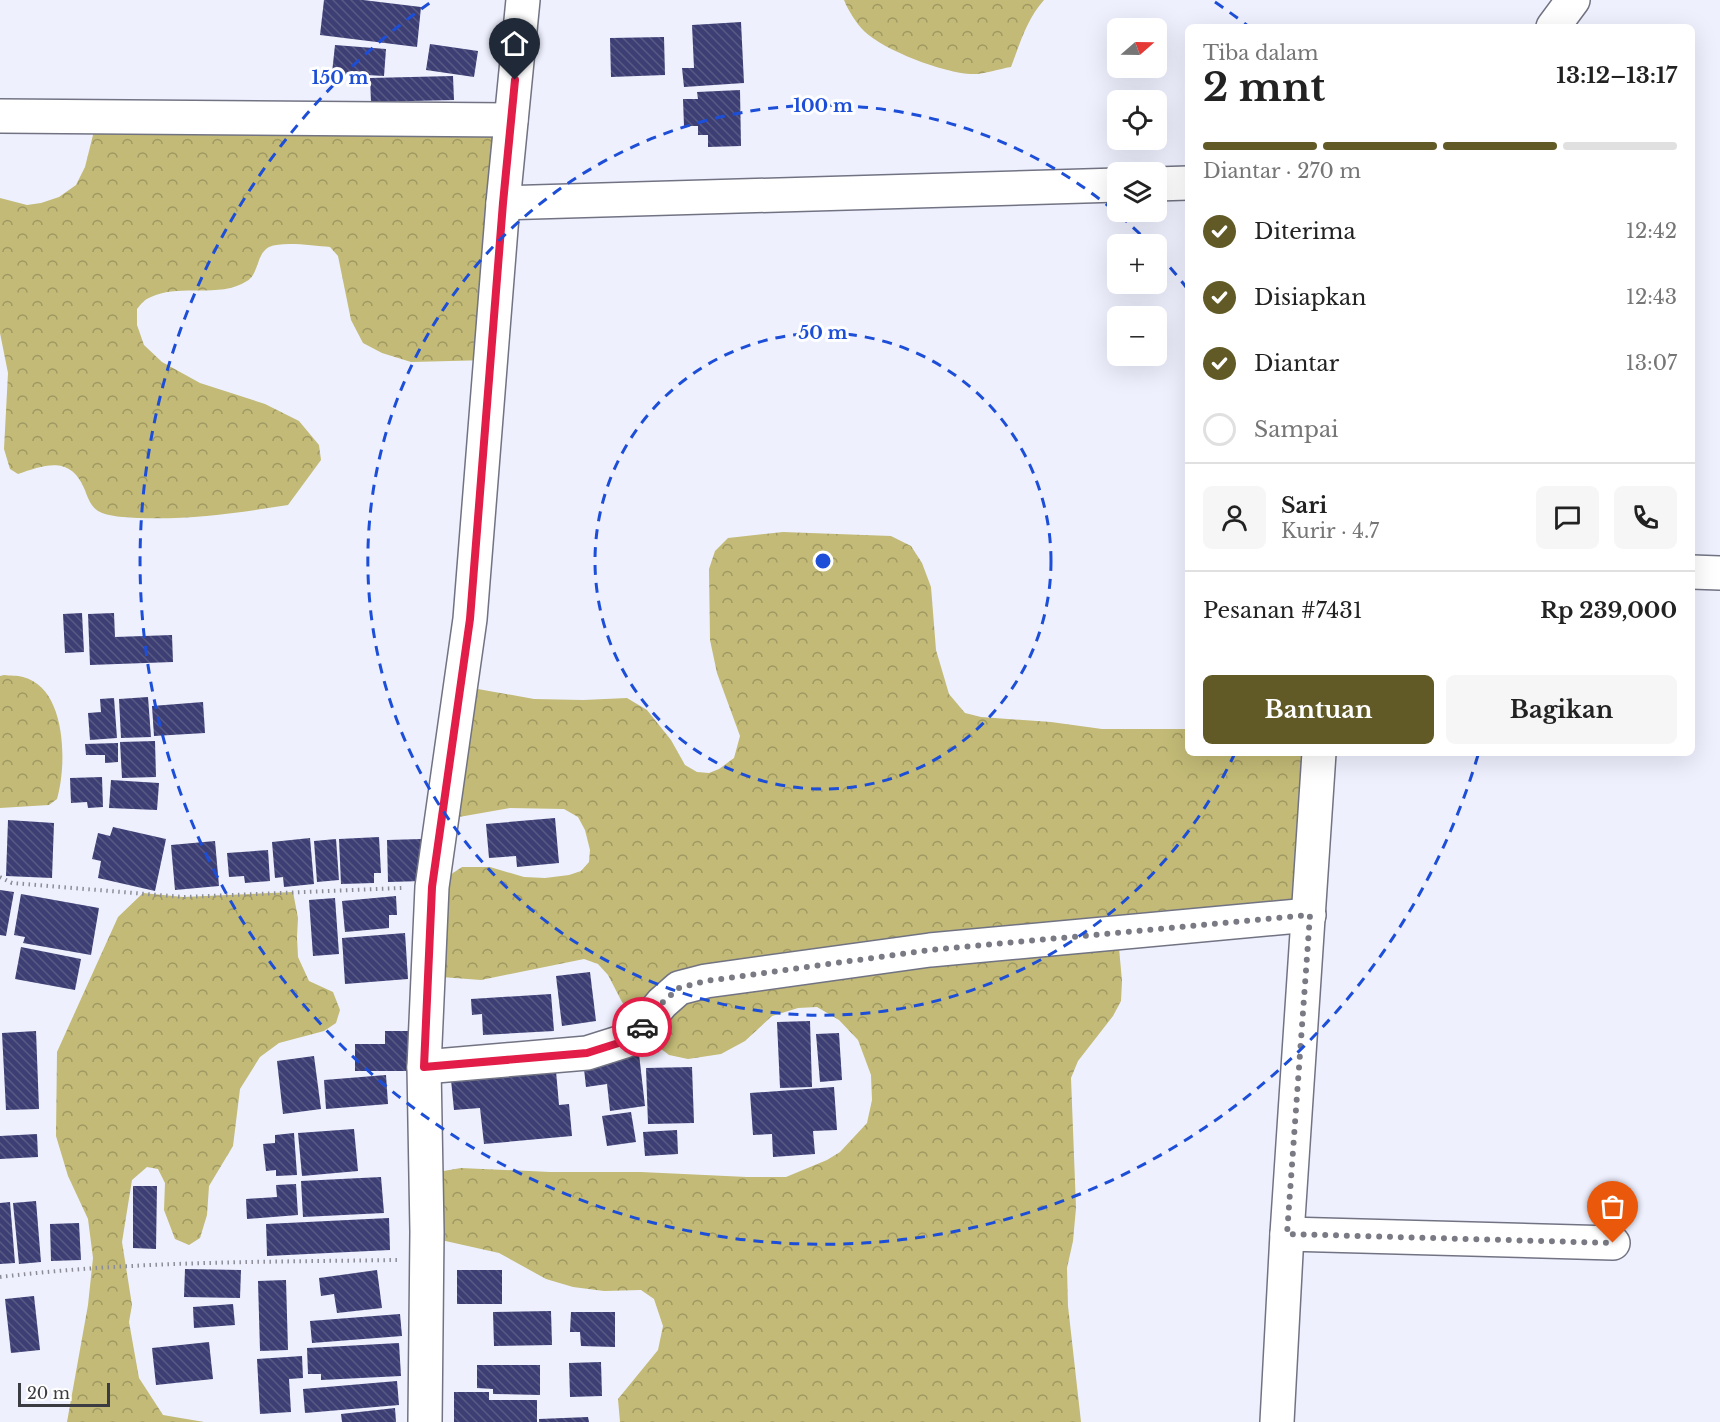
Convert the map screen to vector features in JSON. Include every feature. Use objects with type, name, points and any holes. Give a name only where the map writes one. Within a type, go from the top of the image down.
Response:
[{"type":"street","points":[[425,1422],[427,1232],[424,1067],[432,887],[470,619],[503,203],[523,0]]},
{"type":"street","points":[[0,116],[511,120]]},
{"type":"street","points":[[1167,184],[1185,183]]},
{"type":"street","points":[[503,203],[1107,185]]},
{"type":"street","points":[[1695,572],[1720,573]]},
{"type":"street","points":[[1277,1422],[1287,1234],[1320,756]]},
{"type":"street","points":[[424,1067],[587,1053],[625,1041],[641,1028],[662,1003],[679,988],[706,981],[930,950],[1310,915]]},
{"type":"street","points":[[1287,1234],[1613,1243]]},
{"type":"path","points":[[0,877],[12,883],[183,897],[432,887]]},
{"type":"path","points":[[0,1277],[103,1267],[184,1263],[425,1260]]},
{"type":"green space","points":[[844,0],[1044,0],[1028,23],[1011,67],[975,74],[930,65],[885,46],[861,28]]},
{"type":"green space","points":[[98,115],[511,120],[490,360],[411,362],[382,353],[363,343],[351,320],[338,256],[330,247],[275,245],[262,254],[251,278],[236,286],[212,290],[174,291],[147,299],[137,309],[137,325],[144,345],[162,362],[200,383],[265,404],[299,421],[319,445],[321,460],[288,505],[195,517],[117,516],[95,509],[78,478],[64,467],[47,466],[18,474],[10,469],[4,449],[8,373],[0,333],[0,198],[27,205],[41,203],[59,197],[76,185],[85,167]]},
{"type":"green space","points":[[783,532],[891,536],[911,546],[922,563],[931,587],[936,650],[949,694],[965,713],[981,717],[1051,722],[1102,729],[1185,729],[1185,756],[1319,756],[1309,915],[1119,948],[1121,1001],[1113,1016],[1078,1061],[1071,1078],[1076,1208],[1073,1241],[1067,1268],[1068,1306],[1081,1422],[620,1422],[618,1399],[658,1350],[663,1326],[654,1299],[641,1290],[604,1291],[573,1287],[546,1279],[499,1253],[441,1240],[426,1174],[461,1168],[786,1177],[840,1152],[867,1123],[872,1100],[871,1075],[858,1040],[839,1020],[817,1007],[798,1008],[772,1016],[745,1041],[721,1054],[688,1059],[669,1055],[656,1045],[622,1002],[608,975],[598,964],[584,959],[481,980],[428,976],[432,887],[462,867],[490,867],[524,877],[545,878],[581,871],[589,862],[590,850],[585,830],[578,817],[564,809],[510,808],[442,820],[461,686],[534,699],[627,698],[647,710],[671,740],[685,765],[697,772],[709,773],[719,769],[734,758],[740,736],[717,673],[710,640],[709,569],[715,551],[728,538]]},
{"type":"green space","points":[[0,676],[21,676],[38,684],[56,711],[60,729],[62,767],[57,799],[49,805],[0,808]]},
{"type":"green space","points":[[293,892],[298,918],[298,957],[309,981],[333,992],[340,1010],[336,1023],[324,1031],[279,1043],[260,1057],[240,1089],[233,1146],[209,1186],[207,1215],[200,1238],[189,1245],[175,1239],[164,1210],[165,1183],[158,1169],[147,1167],[132,1180],[122,1242],[132,1305],[129,1322],[139,1378],[163,1415],[204,1422],[67,1422],[88,1305],[93,1258],[88,1219],[68,1176],[56,1136],[57,1052],[118,917],[143,893],[183,897]]},
{"type":"building","points":[[324,0],[363,0],[421,7],[417,47],[320,35]]},
{"type":"building","points":[[741,22],[744,83],[684,87],[682,68],[694,68],[692,25]]},
{"type":"building","points":[[664,37],[665,75],[611,77],[610,38]]},
{"type":"building","points":[[430,44],[478,51],[474,77],[426,70]]},
{"type":"building","points":[[335,45],[386,49],[384,76],[332,73]]},
{"type":"building","points":[[453,76],[454,100],[371,102],[370,78]]},
{"type":"building","points":[[740,90],[741,146],[708,147],[708,135],[698,135],[698,126],[684,126],[683,99],[698,99],[697,92]]},
{"type":"building","points":[[82,613],[84,652],[65,653],[63,614]]},
{"type":"building","points":[[114,613],[115,637],[172,635],[173,662],[90,665],[88,614]]},
{"type":"building","points":[[148,697],[151,737],[121,738],[119,699]]},
{"type":"building","points":[[114,698],[117,738],[90,740],[88,713],[101,712],[100,699]]},
{"type":"building","points":[[203,702],[205,733],[154,736],[152,706]]},
{"type":"building","points":[[155,741],[156,777],[122,778],[120,742]]},
{"type":"building","points":[[118,743],[118,762],[105,763],[105,755],[86,755],[85,744]]},
{"type":"building","points":[[102,777],[103,807],[88,808],[87,802],[71,803],[70,778]]},
{"type":"building","points":[[111,780],[159,783],[157,810],[109,808]]},
{"type":"building","points":[[555,818],[559,863],[517,867],[516,856],[489,858],[486,824]]},
{"type":"building","points":[[8,820],[54,823],[52,878],[6,876]]},
{"type":"building","points":[[113,827],[166,839],[155,891],[98,878],[101,861],[92,859],[98,833],[110,836]]},
{"type":"building","points":[[379,837],[381,873],[374,873],[374,883],[341,884],[339,839]]},
{"type":"building","points":[[310,838],[314,884],[284,887],[283,877],[275,878],[272,842]]},
{"type":"building","points":[[336,839],[339,880],[317,882],[314,841]]},
{"type":"building","points":[[421,839],[423,881],[388,882],[387,840]]},
{"type":"building","points":[[215,841],[219,886],[175,890],[171,845]]},
{"type":"building","points":[[268,850],[270,881],[245,883],[244,876],[229,877],[227,853]]},
{"type":"building","points":[[0,890],[14,892],[6,936],[0,935]]},
{"type":"building","points":[[21,894],[99,908],[91,955],[23,943],[25,937],[14,935]]},
{"type":"building","points":[[396,896],[397,915],[389,915],[389,928],[345,932],[342,901]]},
{"type":"building","points":[[335,898],[339,954],[313,956],[309,900]]},
{"type":"building","points":[[405,933],[408,979],[345,984],[342,938]]},
{"type":"building","points":[[21,947],[81,959],[75,990],[15,979]]},
{"type":"building","points":[[590,972],[596,1021],[562,1026],[556,976]]},
{"type":"building","points":[[551,994],[554,1031],[483,1035],[482,1014],[472,1015],[471,999]]},
{"type":"building","points":[[810,1021],[812,1087],[780,1088],[777,1022]]},
{"type":"building","points":[[36,1031],[39,1109],[6,1110],[2,1033]]},
{"type":"building","points":[[385,1031],[412,1031],[413,1071],[355,1071],[355,1044],[385,1044]]},
{"type":"building","points":[[839,1033],[842,1080],[820,1082],[816,1034]]},
{"type":"building","points":[[639,1054],[645,1106],[610,1111],[607,1084],[586,1087],[583,1060]]},
{"type":"building","points":[[314,1056],[321,1109],[283,1114],[277,1061]]},
{"type":"building","points":[[692,1067],[694,1123],[648,1124],[646,1068]]},
{"type":"building","points":[[556,1071],[559,1105],[569,1104],[572,1136],[484,1144],[480,1108],[454,1110],[451,1080]]},
{"type":"building","points":[[386,1075],[388,1104],[326,1109],[324,1080]]},
{"type":"building","points":[[834,1087],[837,1130],[813,1131],[815,1154],[773,1157],[772,1134],[753,1135],[750,1093]]},
{"type":"building","points":[[631,1112],[636,1142],[607,1146],[602,1116]]},
{"type":"building","points":[[354,1129],[358,1171],[302,1176],[298,1133]]},
{"type":"building","points":[[677,1130],[678,1154],[645,1156],[643,1132]]},
{"type":"building","points":[[294,1133],[297,1175],[276,1176],[276,1170],[266,1171],[263,1144],[275,1143],[275,1135]]},
{"type":"building","points":[[37,1134],[38,1157],[0,1159],[0,1136]]},
{"type":"building","points":[[381,1177],[384,1213],[303,1217],[301,1181]]},
{"type":"building","points":[[296,1184],[298,1215],[247,1219],[246,1199],[277,1197],[276,1185]]},
{"type":"building","points":[[133,1186],[157,1186],[156,1249],[133,1248]]},
{"type":"building","points":[[36,1201],[41,1262],[19,1264],[13,1203]]},
{"type":"building","points":[[10,1202],[15,1263],[0,1264],[0,1203]]},
{"type":"building","points":[[389,1218],[390,1250],[267,1256],[266,1224]]},
{"type":"building","points":[[79,1223],[81,1260],[51,1261],[50,1224]]},
{"type":"building","points":[[185,1269],[241,1270],[240,1298],[184,1297]]},
{"type":"building","points":[[377,1270],[382,1308],[337,1313],[334,1294],[321,1296],[319,1278]]},
{"type":"building","points":[[457,1270],[502,1270],[502,1304],[457,1304]]},
{"type":"building","points":[[286,1280],[288,1350],[260,1351],[258,1281]]},
{"type":"building","points":[[34,1296],[40,1350],[11,1353],[5,1299]]},
{"type":"building","points":[[233,1304],[235,1325],[194,1328],[193,1307]]},
{"type":"building","points":[[551,1311],[552,1345],[494,1346],[493,1312]]},
{"type":"building","points":[[571,1312],[615,1312],[615,1347],[581,1346],[580,1332],[570,1332]]},
{"type":"building","points":[[400,1314],[402,1336],[312,1343],[310,1321]]},
{"type":"building","points":[[209,1342],[213,1379],[156,1385],[152,1348]]},
{"type":"building","points":[[399,1343],[401,1376],[321,1380],[321,1374],[308,1374],[307,1348]]},
{"type":"building","points":[[302,1356],[303,1378],[289,1379],[291,1412],[260,1414],[257,1359]]},
{"type":"building","points":[[601,1362],[602,1396],[570,1397],[569,1363]]},
{"type":"building","points":[[477,1365],[540,1365],[540,1395],[493,1394],[493,1389],[477,1388]]},
{"type":"building","points":[[397,1381],[399,1405],[305,1413],[303,1389]]},
{"type":"building","points":[[454,1392],[489,1392],[489,1400],[537,1400],[537,1422],[454,1422]]},
{"type":"building","points":[[395,1408],[396,1422],[342,1422],[341,1414]]},
{"type":"building","points":[[588,1417],[589,1422],[539,1422],[539,1419]]},
{"type":"way so far","points":[[642,1027],[662,1003],[679,988],[706,981],[930,950],[1310,915],[1287,1234],[1613,1243]]},
{"type":"route","points":[[515,80],[470,619],[432,887],[424,1067],[587,1053],[625,1041],[642,1027]]}]
